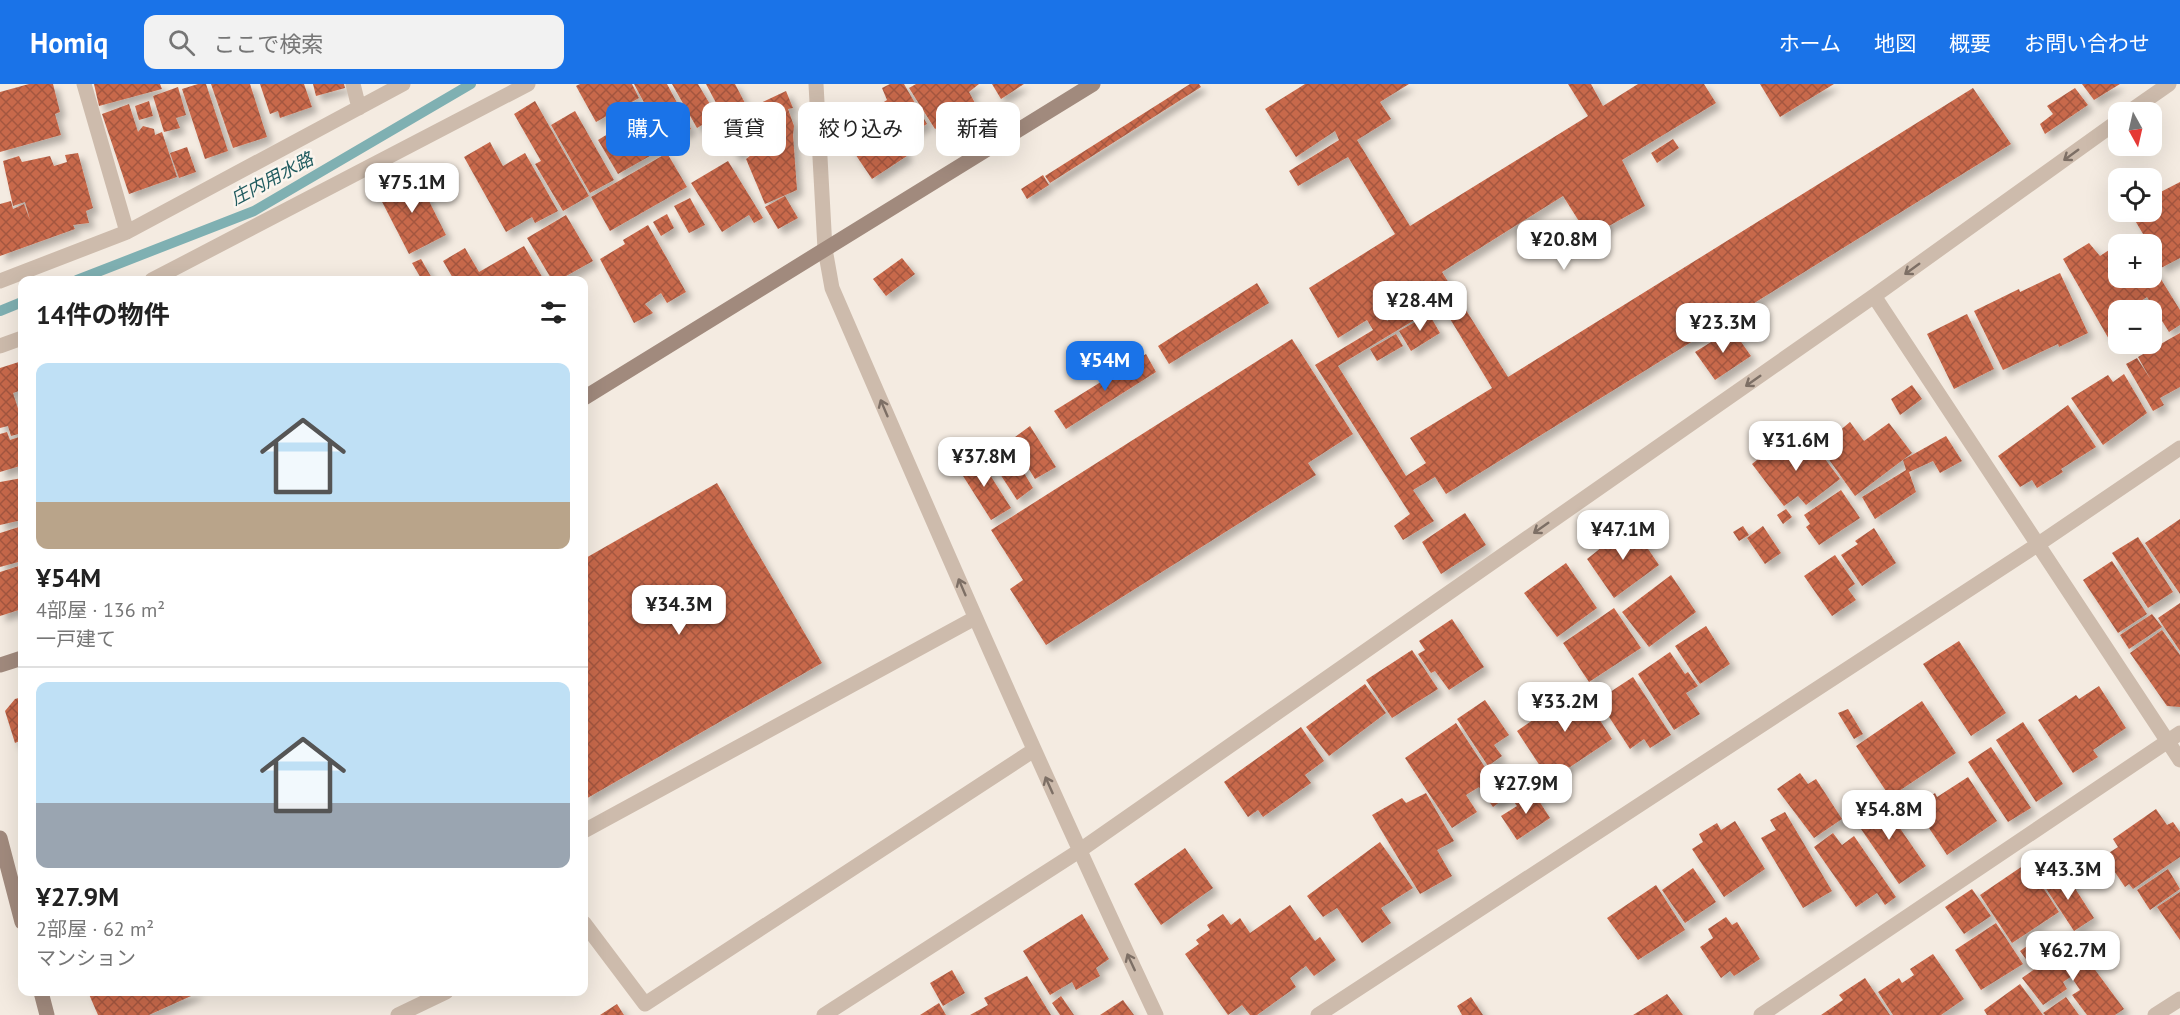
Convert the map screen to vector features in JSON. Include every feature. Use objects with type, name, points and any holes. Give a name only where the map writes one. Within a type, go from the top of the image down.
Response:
[{"type":"street","points":[[84,84],[127,232]]},
{"type":"street","points":[[353,84],[359,108]]},
{"type":"street","points":[[0,281],[127,232],[403,84]]},
{"type":"street","points":[[160,276],[528,84]]},
{"type":"street","points":[[816,84],[825,249],[832,288],[975,618],[1079,851],[1156,1015]]},
{"type":"street","points":[[588,396],[1093,84]]},
{"type":"street","points":[[2143,102],[2169,84]]},
{"type":"street","points":[[824,1015],[1079,851],[1874,296],[2108,128]]},
{"type":"street","points":[[1874,296],[2180,760]]},
{"type":"street","points":[[0,346],[18,339]]},
{"type":"street","points":[[1318,1015],[2037,545],[2180,448]]},
{"type":"street","points":[[588,829],[975,618]]},
{"type":"street","points":[[0,665],[18,659]]},
{"type":"street","points":[[1761,1015],[2180,732]]},
{"type":"street","points":[[588,928],[645,1004],[1034,750]]},
{"type":"street","points":[[0,838],[5,877],[18,911]]},
{"type":"street","points":[[42,996],[47,1015]]},
{"type":"street","points":[[398,1015],[438,996]]},
{"type":"street","points":[[2155,1015],[2180,999]]},
{"type":"building","points":[[29,84],[53,84],[60,112],[55,114],[61,135],[0,152],[0,92]]},
{"type":"building","points":[[94,84],[160,84],[162,89],[99,106]]},
{"type":"building","points":[[206,84],[228,151],[205,159],[182,89]]},
{"type":"building","points":[[211,84],[250,84],[267,137],[233,148]]},
{"type":"building","points":[[260,84],[304,84],[312,107],[280,118],[278,111],[270,114]]},
{"type":"building","points":[[313,84],[344,84],[345,88],[316,96]]},
{"type":"building","points":[[580,84],[632,84],[639,98],[632,102],[606,102],[606,116],[596,122],[576,86]]},
{"type":"building","points":[[634,84],[667,84],[677,102],[644,102]]},
{"type":"building","points":[[672,84],[698,84],[709,102],[702,102],[702,125],[697,128],[690,116],[690,102],[682,102]]},
{"type":"building","points":[[706,84],[735,84],[744,102],[716,102]]},
{"type":"building","points":[[890,84],[904,84],[914,102],[884,102],[887,100],[882,88]]},
{"type":"building","points":[[916,84],[979,84],[969,92],[974,102],[936,102],[935,129],[924,112],[924,102],[918,102],[909,88]]},
{"type":"building","points":[[992,84],[1024,84],[1001,99]]},
{"type":"building","points":[[1190,84],[1199,84],[1201,87],[1050,183],[1045,176]]},
{"type":"building","points":[[1305,84],[1409,84],[1380,102],[1391,119],[1357,140],[1410,226],[1588,116],[1568,84],[1591,84],[1603,106],[1638,84],[1704,84],[1716,103],[1622,160],[1645,206],[1589,237],[1563,196],[1442,272],[1508,377],[1973,88],[2011,144],[1446,494],[1435,477],[1413,490],[1434,521],[1403,540],[1394,526],[1410,514],[1315,365],[1373,330],[1367,320],[1338,338],[1309,288],[1395,234],[1348,157],[1298,186],[1289,171],[1339,140],[1335,131],[1296,157],[1265,109]],"holes":[[[1422,285],[1429,296],[1387,321],[1381,310]],[[1441,304],[1492,388],[1410,438],[1426,463],[1406,476],[1338,366]]]},
{"type":"building","points":[[1760,84],[1834,84],[1780,117]]},
{"type":"building","points":[[2082,84],[2120,84],[2094,100]]},
{"type":"building","points":[[178,87],[186,115],[176,118],[180,128],[164,132],[153,96]]},
{"type":"building","points":[[2075,88],[2088,105],[2045,134],[2040,124],[2053,114],[2047,106]]},
{"type":"building","points":[[786,91],[793,108],[788,109],[794,126],[797,190],[765,204],[746,159],[750,156],[786,156],[786,102],[763,102]]},
{"type":"building","points":[[149,101],[153,116],[139,120],[135,106]]},
{"type":"building","points":[[535,101],[589,196],[563,211],[535,164],[541,161],[514,114]]},
{"type":"building","points":[[129,104],[138,132],[143,126],[154,129],[155,135],[162,132],[177,177],[129,194],[102,114]]},
{"type":"building","points":[[575,111],[614,180],[590,193],[551,125]]},
{"type":"building","points":[[606,135],[606,154],[598,140]]},
{"type":"building","points":[[1673,139],[1679,148],[1657,163],[1651,153]]},
{"type":"building","points":[[490,142],[503,166],[525,153],[558,211],[535,223],[532,217],[506,232],[464,157]]},
{"type":"building","points":[[187,147],[196,172],[179,178],[170,153]]},
{"type":"building","points":[[78,153],[93,208],[86,211],[89,223],[73,225],[75,229],[0,256],[0,204],[11,201],[13,209],[24,204],[30,220],[25,202],[13,206],[3,161],[19,156],[22,162],[50,156],[54,166],[67,162],[65,155]]},
{"type":"building","points":[[607,156],[650,156],[618,174]]},
{"type":"building","points":[[662,156],[669,156],[687,187],[610,231],[591,197]]},
{"type":"building","points":[[857,156],[907,156],[872,179]]},
{"type":"building","points":[[728,161],[763,218],[754,223],[749,215],[722,232],[691,183]]},
{"type":"building","points":[[416,175],[446,235],[409,254],[378,194]]},
{"type":"building","points":[[1043,175],[1049,185],[1027,199],[1021,189]]},
{"type":"building","points":[[2180,182],[2180,258],[2162,267],[2162,234],[2143,234],[2136,222],[2162,222],[2162,191]]},
{"type":"building","points":[[785,196],[798,218],[778,229],[765,207]]},
{"type":"building","points":[[690,198],[705,225],[689,233],[674,206]]},
{"type":"building","points":[[667,214],[674,228],[661,236],[653,222]]},
{"type":"building","points":[[566,215],[593,261],[566,276],[550,276],[527,238]]},
{"type":"building","points":[[648,225],[686,292],[667,303],[661,293],[645,304],[653,313],[634,323],[600,259],[625,244],[623,240]]},
{"type":"building","points":[[2089,243],[2100,256],[2108,251],[2108,288],[2162,288],[2162,281],[2180,310],[2180,325],[2169,332],[2162,321],[2162,300],[2149,300],[2147,297],[2142,300],[2108,300],[2108,338],[2063,259]]},
{"type":"building","points":[[524,246],[542,276],[452,276],[443,261],[465,248],[479,272]]},
{"type":"building","points":[[902,258],[915,274],[886,296],[873,279]]},
{"type":"building","points":[[421,259],[431,276],[420,276],[412,263]]},
{"type":"building","points":[[2060,273],[2088,333],[2059,347],[2058,344],[2003,370],[1974,311],[2019,289],[2020,292]]},
{"type":"building","points":[[1257,283],[1269,303],[1169,364],[1158,346]]},
{"type":"building","points":[[1429,314],[1440,333],[1411,351],[1399,331]]},
{"type":"building","points":[[1967,314],[1994,369],[1954,389],[1927,334]]},
{"type":"building","points":[[1732,329],[1751,356],[1715,380],[1695,352]]},
{"type":"building","points":[[2180,333],[2180,387],[2160,398],[2164,405],[2153,411],[2126,364],[2137,358],[2151,380],[2138,357],[2143,354],[2162,354],[2162,343]]},
{"type":"building","points":[[1396,334],[1403,346],[1377,361],[1370,349]]},
{"type":"building","points":[[1292,339],[1353,434],[1308,463],[1316,475],[1046,645],[1010,589],[1023,580],[991,530]]},
{"type":"building","points":[[1146,354],[1156,372],[1066,429],[1054,411]]},
{"type":"building","points":[[18,362],[18,391],[13,393],[18,409],[18,434],[11,436],[8,426],[0,428],[0,368]]},
{"type":"building","points":[[2124,374],[2147,413],[2103,445],[2071,398],[2108,375],[2113,382]]},
{"type":"building","points":[[1912,385],[1922,399],[1900,415],[1891,399]]},
{"type":"building","points":[[2068,405],[2096,447],[2061,469],[2063,472],[2037,488],[2032,480],[2020,487],[1998,456]]},
{"type":"building","points":[[1850,422],[1864,441],[1889,423],[1912,453],[1855,496],[1820,447]]},
{"type":"building","points":[[1030,426],[1056,467],[1035,479],[1011,440]]},
{"type":"building","points":[[7,432],[10,440],[18,437],[18,467],[0,472],[0,434]]},
{"type":"building","points":[[1807,435],[1840,479],[1806,505],[1798,496],[1784,506],[1752,464],[1778,443],[1784,450]]},
{"type":"building","points":[[1946,436],[1962,461],[1940,473],[1933,461],[1909,472],[1916,492],[1875,519],[1862,497],[1906,470],[1903,460]]},
{"type":"building","points":[[1006,443],[1033,488],[1017,500],[987,454]]},
{"type":"building","points":[[978,456],[1011,508],[991,520],[958,468]]},
{"type":"building","points":[[18,479],[18,521],[0,525],[0,482]]},
{"type":"building","points":[[717,483],[822,663],[588,798],[588,557]]},
{"type":"building","points":[[1841,490],[1860,518],[1819,545],[1806,527],[1810,524],[1804,515]]},
{"type":"building","points":[[1786,509],[1792,517],[1783,524],[1777,515]]},
{"type":"building","points":[[1465,513],[1486,545],[1441,574],[1422,542]]},
{"type":"building","points":[[2180,519],[2180,594],[2145,543]]},
{"type":"building","points":[[1631,524],[1659,565],[1614,598],[1587,559]]},
{"type":"building","points":[[1743,526],[1749,535],[1739,541],[1733,532]]},
{"type":"building","points":[[1763,526],[1781,553],[1765,564],[1747,538]]},
{"type":"building","points":[[18,527],[18,562],[0,567],[0,533]]},
{"type":"building","points":[[1874,528],[1896,563],[1862,586],[1841,555],[1858,544],[1855,541]]},
{"type":"building","points":[[2138,537],[2173,592],[2148,608],[2112,553]]},
{"type":"building","points":[[1835,555],[1855,584],[1848,589],[1856,600],[1832,616],[1804,576]]},
{"type":"building","points":[[2112,561],[2147,614],[2118,633],[2083,580]]},
{"type":"building","points":[[1566,563],[1597,608],[1557,637],[1524,593]]},
{"type":"building","points":[[18,566],[18,610],[0,616],[0,572]]},
{"type":"building","points":[[1671,575],[1696,612],[1649,647],[1622,612]]},
{"type":"building","points":[[2180,603],[2180,651],[2158,618]]},
{"type":"building","points":[[1614,608],[1641,648],[1589,682],[1563,643]]},
{"type":"building","points":[[2152,614],[2162,627],[2129,649],[2120,635]]},
{"type":"building","points":[[1452,619],[1484,667],[1449,690],[1435,671],[1431,673],[1418,654],[1425,650],[1419,641]]},
{"type":"building","points":[[1706,626],[1730,664],[1700,684],[1675,646]]},
{"type":"building","points":[[2162,630],[2180,655],[2180,707],[2167,706],[2130,653]]},
{"type":"building","points":[[1959,641],[2006,713],[1971,736],[1923,664]]},
{"type":"building","points":[[1412,650],[1438,689],[1392,718],[1366,680]]},
{"type":"building","points":[[1670,652],[1685,674],[1688,672],[1698,686],[1686,693],[1700,714],[1674,730],[1638,674]]},
{"type":"building","points":[[1633,677],[1671,735],[1650,748],[1644,739],[1630,749],[1598,700]]},
{"type":"building","points":[[1365,684],[1386,713],[1329,756],[1306,727]]},
{"type":"building","points":[[2099,686],[2126,728],[2093,750],[2098,757],[2073,773],[2038,720],[2076,695],[2079,699]]},
{"type":"building","points":[[1579,688],[1612,739],[1561,773],[1557,764],[1544,772],[1517,731]]},
{"type":"building","points":[[18,698],[18,742],[15,743],[5,711]]},
{"type":"building","points":[[1485,700],[1509,735],[1494,745],[1502,756],[1488,766],[1457,719]]},
{"type":"building","points":[[1922,701],[1956,753],[1890,797],[1856,746]]},
{"type":"building","points":[[1848,709],[1863,734],[1854,739],[1838,713]]},
{"type":"building","points":[[2023,722],[2063,784],[2036,802],[1996,740]]},
{"type":"building","points":[[1456,723],[1492,778],[1495,776],[1509,795],[1493,807],[1479,787],[1466,795],[1477,812],[1452,828],[1405,758]]},
{"type":"building","points":[[1301,727],[1324,761],[1305,775],[1311,783],[1263,817],[1258,810],[1248,817],[1224,782]]},
{"type":"building","points":[[1991,747],[2031,808],[2008,822],[1968,762]]},
{"type":"building","points":[[1800,773],[1808,784],[1816,779],[1842,819],[1814,838],[1777,789]]},
{"type":"building","points":[[1968,777],[1997,821],[1947,855],[1915,807],[1935,793],[1937,797]]},
{"type":"building","points":[[1532,790],[1550,818],[1517,840],[1501,816],[1517,806],[1514,802]]},
{"type":"building","points":[[1426,793],[1454,841],[1437,850],[1452,876],[1420,894],[1372,815],[1402,798],[1406,803]]},
{"type":"building","points":[[1879,798],[1926,866],[1899,884],[1852,816]]},
{"type":"building","points":[[2156,809],[2167,825],[2173,822],[2180,832],[2180,857],[2133,889],[2129,884],[2125,887],[2104,856],[2118,847],[2113,839]]},
{"type":"building","points":[[1785,812],[1832,891],[1803,908],[1761,838],[1776,830],[1770,820]]},
{"type":"building","points":[[1735,821],[1765,869],[1724,897],[1692,849],[1703,842],[1699,834],[1717,823],[1721,830]]},
{"type":"building","points":[[1833,833],[1842,845],[1854,836],[1896,897],[1885,905],[1877,893],[1856,907],[1814,847]]},
{"type":"building","points":[[1380,842],[1413,888],[1381,908],[1391,923],[1362,943],[1337,908],[1323,917],[1307,896]]},
{"type":"building","points":[[1185,848],[1213,888],[1161,925],[1134,884]]},
{"type":"building","points":[[2027,863],[2059,912],[2012,943],[1980,895]]},
{"type":"building","points":[[1693,868],[1716,902],[1685,923],[1662,890]]},
{"type":"building","points":[[2168,869],[2180,889],[2150,910],[2137,890]]},
{"type":"building","points":[[2056,871],[2064,882],[2069,879],[2094,918],[2074,931],[2041,881]]},
{"type":"building","points":[[1656,885],[1685,930],[1638,960],[1607,918]]},
{"type":"building","points":[[1972,889],[1991,916],[1964,934],[1945,907]]},
{"type":"building","points":[[2180,892],[2180,940],[2157,907]]},
{"type":"building","points":[[1290,905],[1315,941],[1320,937],[1336,960],[1314,976],[1306,966],[1290,978],[1296,987],[1257,1015],[1250,1015],[1242,1005],[1228,1015],[1185,954],[1199,944],[1196,940],[1210,930],[1207,925],[1223,914],[1231,925],[1240,918],[1250,933]]},
{"type":"building","points":[[1082,914],[1109,959],[1096,968],[1100,976],[1076,990],[1072,982],[1050,995],[1023,951]]},
{"type":"building","points":[[1726,917],[1732,925],[1737,922],[1760,959],[1734,976],[1730,971],[1721,978],[1700,947],[1713,938],[1708,929]]},
{"type":"building","points":[[1996,923],[2023,964],[1981,990],[1955,950]]},
{"type":"building","points":[[2045,933],[2053,945],[2028,962],[2020,951]]},
{"type":"building","points":[[2076,940],[2124,1009],[2115,1015],[2087,1015],[2072,995],[2080,990],[2072,978],[2081,970],[2063,982],[2067,989],[2043,1005],[2022,978]]},
{"type":"building","points":[[1933,954],[1964,999],[1941,1015],[1893,1015],[1878,992],[1899,978],[1902,983],[1914,975],[1910,969]]},
{"type":"building","points":[[952,970],[965,993],[943,1006],[930,983]]},
{"type":"building","points":[[1027,976],[1051,1015],[970,1015],[988,1005],[984,998]]},
{"type":"building","points":[[1865,978],[1890,1015],[1821,1015],[1843,1000],[1839,995]]},
{"type":"building","points":[[2020,984],[2043,1015],[1987,1015],[1984,1010]]},
{"type":"building","points":[[1667,994],[1683,1015],[1633,1015]]},
{"type":"building","points":[[90,996],[191,996],[149,1015],[98,1015]]},
{"type":"building","points":[[1061,996],[1074,1015],[1060,1015],[1052,1003]]},
{"type":"building","points":[[1471,997],[1483,1015],[1462,1015],[1457,1006]]},
{"type":"building","points":[[2066,997],[2079,1015],[2045,1015],[2043,1013]]},
{"type":"building","points":[[1123,1000],[1134,1015],[1100,1015]]},
{"type":"building","points":[[939,1003],[946,1015],[920,1015]]},
{"type":"building","points":[[617,1004],[624,1015],[600,1015]]},
{"type":"waterway","name":"庄内用水路","points":[[87,276],[254,211],[471,84]]},
{"type":"waterway","name":"庄内用水路","points":[[0,311],[18,304]]}]
